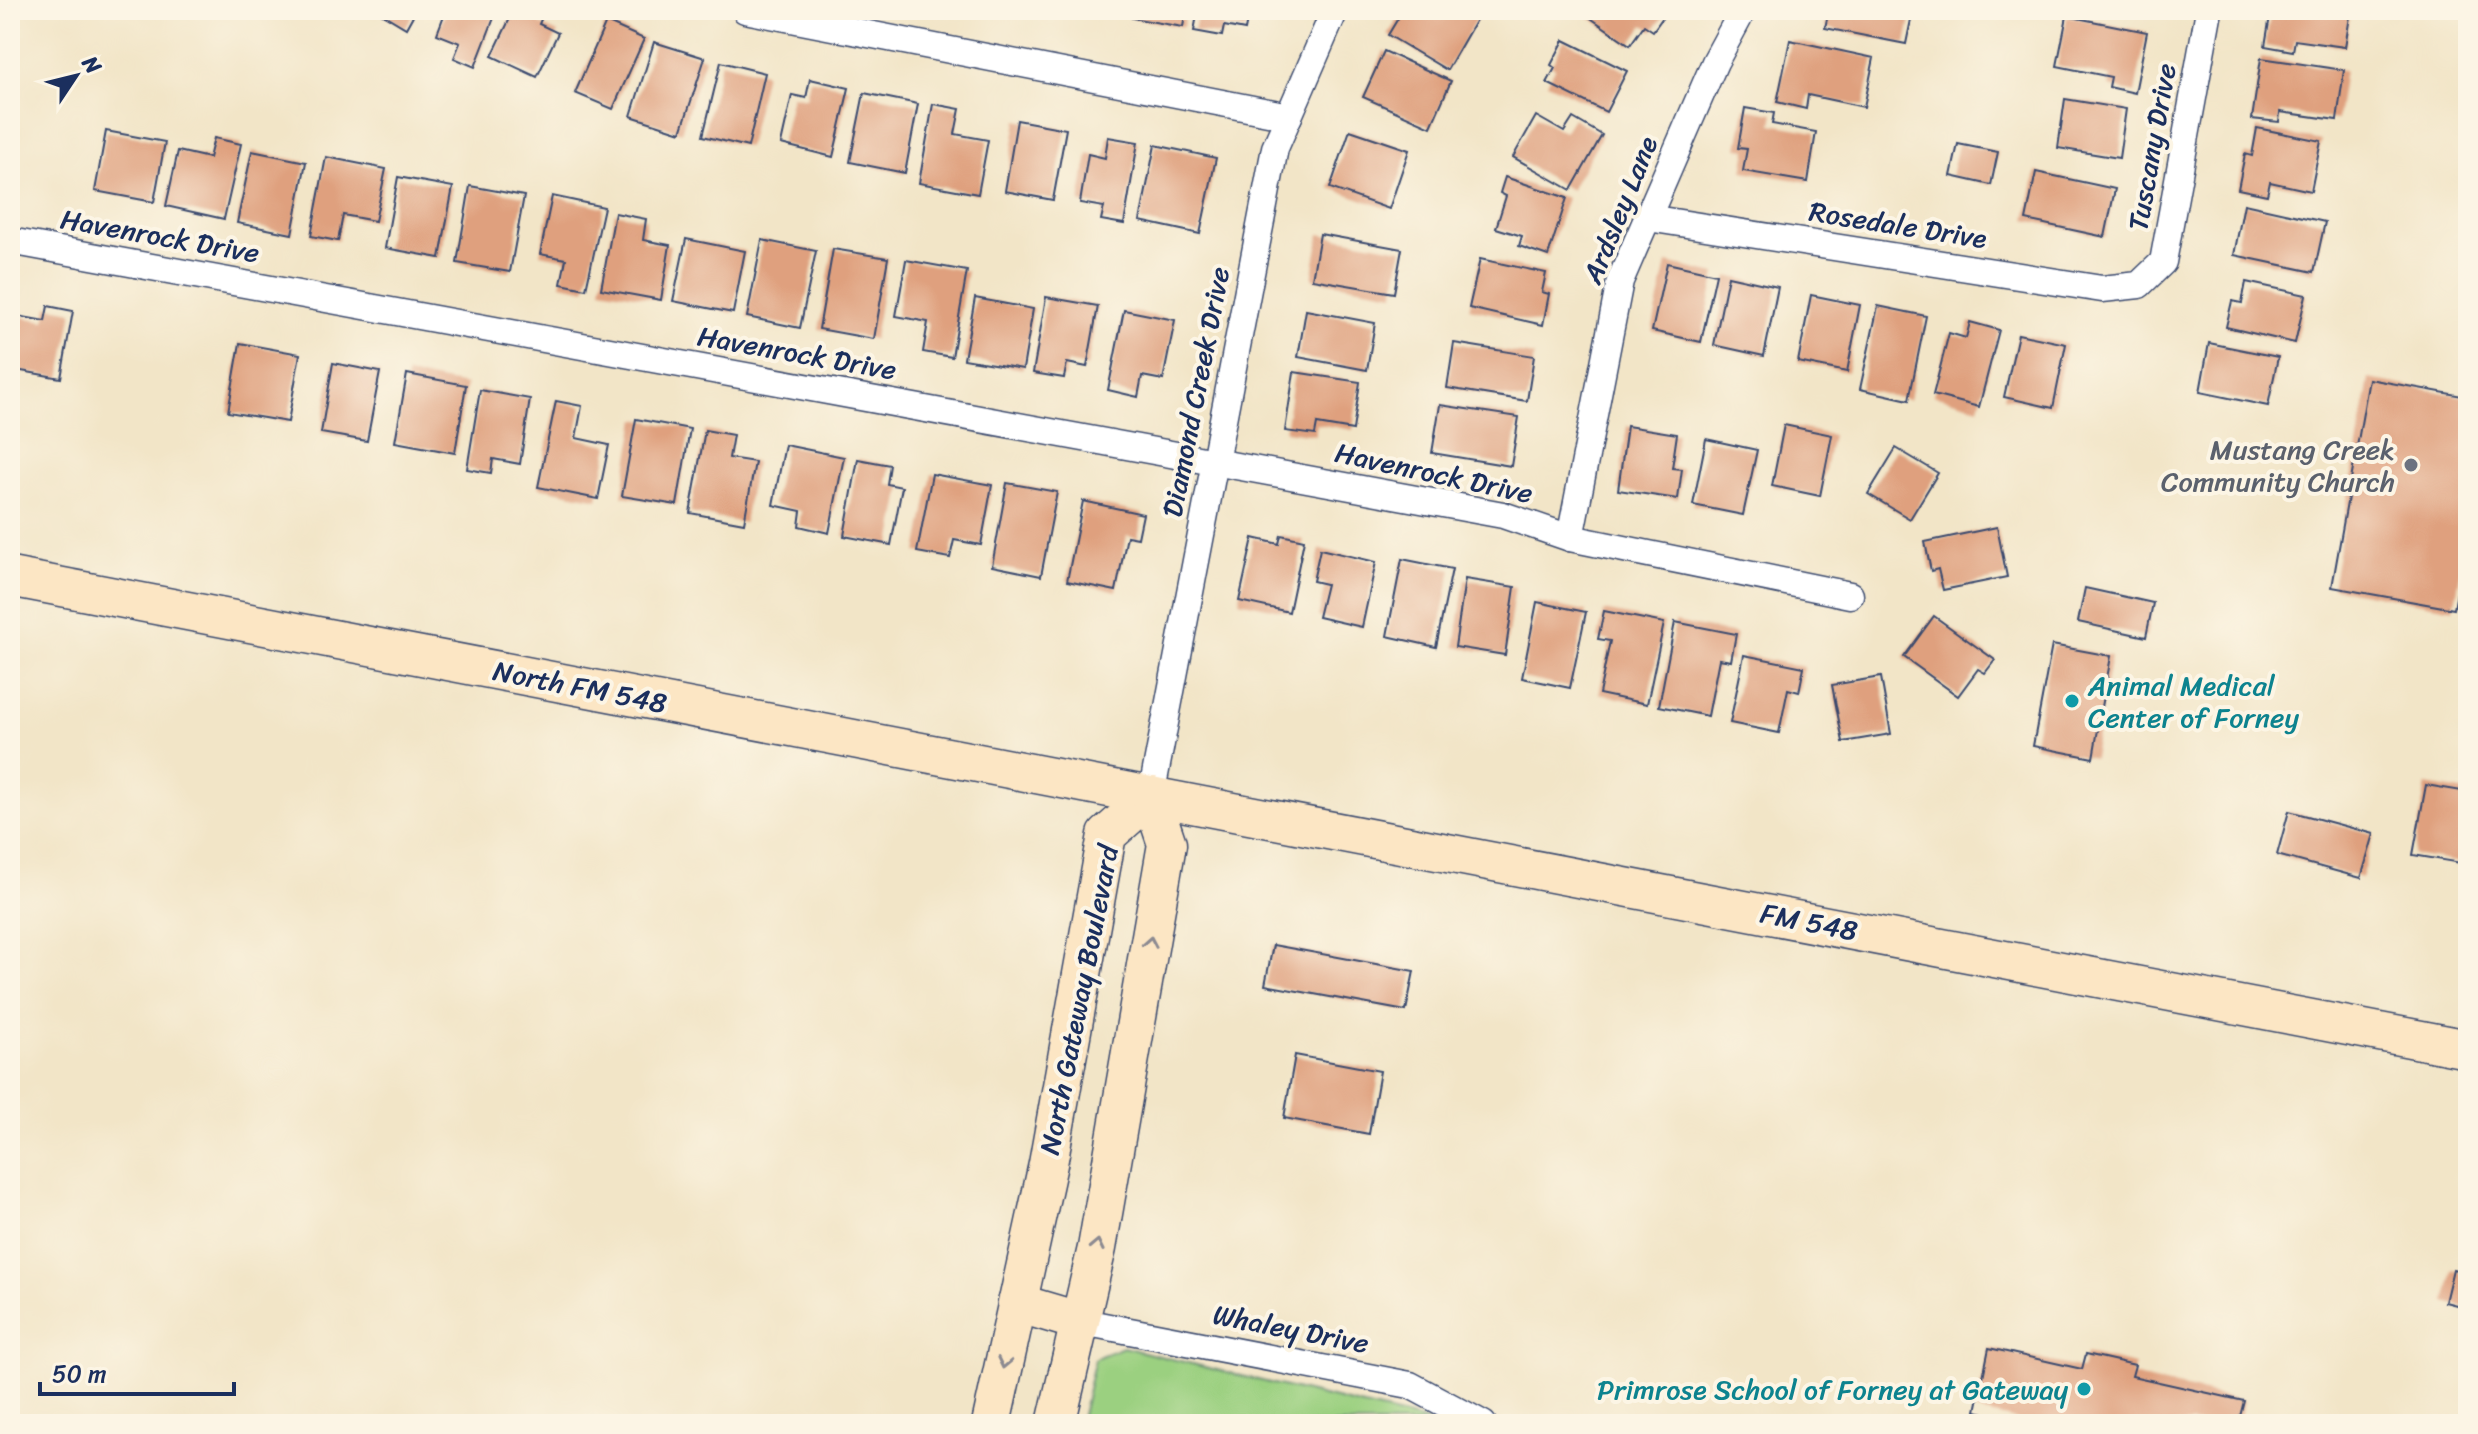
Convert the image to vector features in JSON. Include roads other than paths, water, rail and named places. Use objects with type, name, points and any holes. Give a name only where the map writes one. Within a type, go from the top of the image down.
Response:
[{"type":"main road","name":"North FM 548","points":[[10,577],[1151,796]]},
{"type":"main road","name":"FM 548","points":[[1151,796],[2468,1049]]},
{"type":"main road","name":"North Gateway Boulevard","points":[[991,1424],[1048,1164],[1107,835],[1151,796],[1167,844],[1097,1248],[1056,1424]]},
{"type":"main road","points":[[1017,1303],[1078,1321]]},
{"type":"street","points":[[745,10],[1289,116]]},
{"type":"street","name":"Diamond Creek Drive","points":[[1151,796],[1275,148],[1335,10]]},
{"type":"street","name":"Ardsley Lane","points":[[1570,538],[1620,281],[1715,62],[1743,10]]},
{"type":"street","name":"Tuscany Drive","points":[[2139,285],[2163,262],[2209,10]]},
{"type":"street","name":"Rosedale Drive","points":[[1648,218],[2102,289],[2139,285]]},
{"type":"street","name":"Havenrock Drive","points":[[10,241],[1503,515],[1570,538],[1850,595]]},
{"type":"street","name":"Whaley Drive","points":[[1078,1321],[1410,1385],[1483,1424]]},
{"type":"place","name":"Mustang Creek Community Church","points":[[2411,465]]},
{"type":"place","name":"Animal Medical Center of Forney","points":[[2072,701]]},
{"type":"place","name":"Primrose School of Forney at Gateway","points":[[2084,1389]]}]
